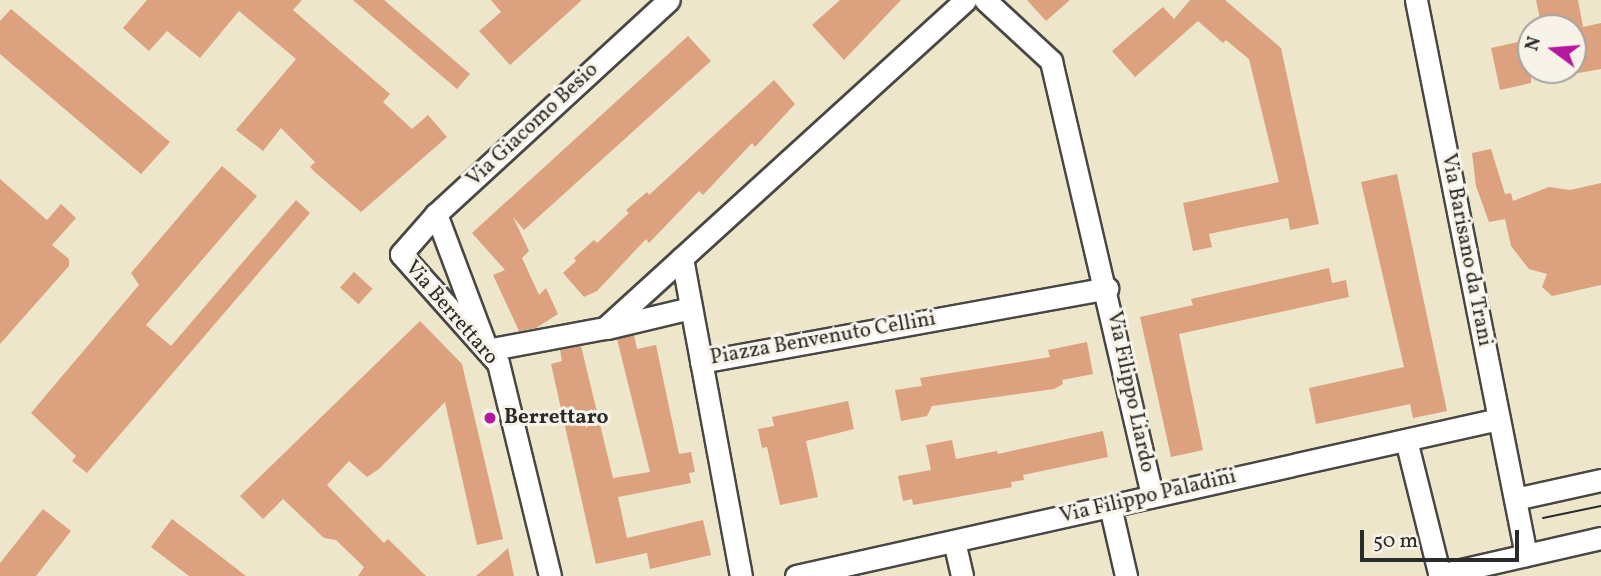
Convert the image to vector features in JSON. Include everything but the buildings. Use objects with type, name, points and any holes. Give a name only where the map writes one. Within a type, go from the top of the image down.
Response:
[{"type":"street","name":"Via Giacomo Besio","points":[[401,254],[436,214],[669,0]]},
{"type":"street","points":[[605,328],[965,0]]},
{"type":"street","points":[[985,0],[1051,61],[1107,288]]},
{"type":"street","name":"Via Barisano da Trani","points":[[1416,0],[1526,555]]},
{"type":"street","points":[[436,214],[487,350],[605,328],[691,308]]},
{"type":"street","name":"Via Berrettaro","points":[[401,254],[498,363],[550,576]]},
{"type":"street","name":"Piazza Benvenuto Cellini","points":[[682,258],[701,362],[1107,288]]},
{"type":"street","name":"Via Filippo Liardo","points":[[1107,288],[1152,496]]},
{"type":"street","points":[[701,362],[741,576]]},
{"type":"street","name":"Via Filippo Paladini","points":[[796,576],[1499,419]]},
{"type":"street","points":[[1406,440],[1440,576],[1601,538]]},
{"type":"street","points":[[1515,499],[1601,480]]},
{"type":"street","points":[[1110,506],[1126,576]]},
{"type":"street","points":[[954,541],[962,576]]},
{"type":"tram line","points":[[1543,518],[1601,506]]},
{"type":"place","name":"Berrettaro","points":[[490,418]]}]
